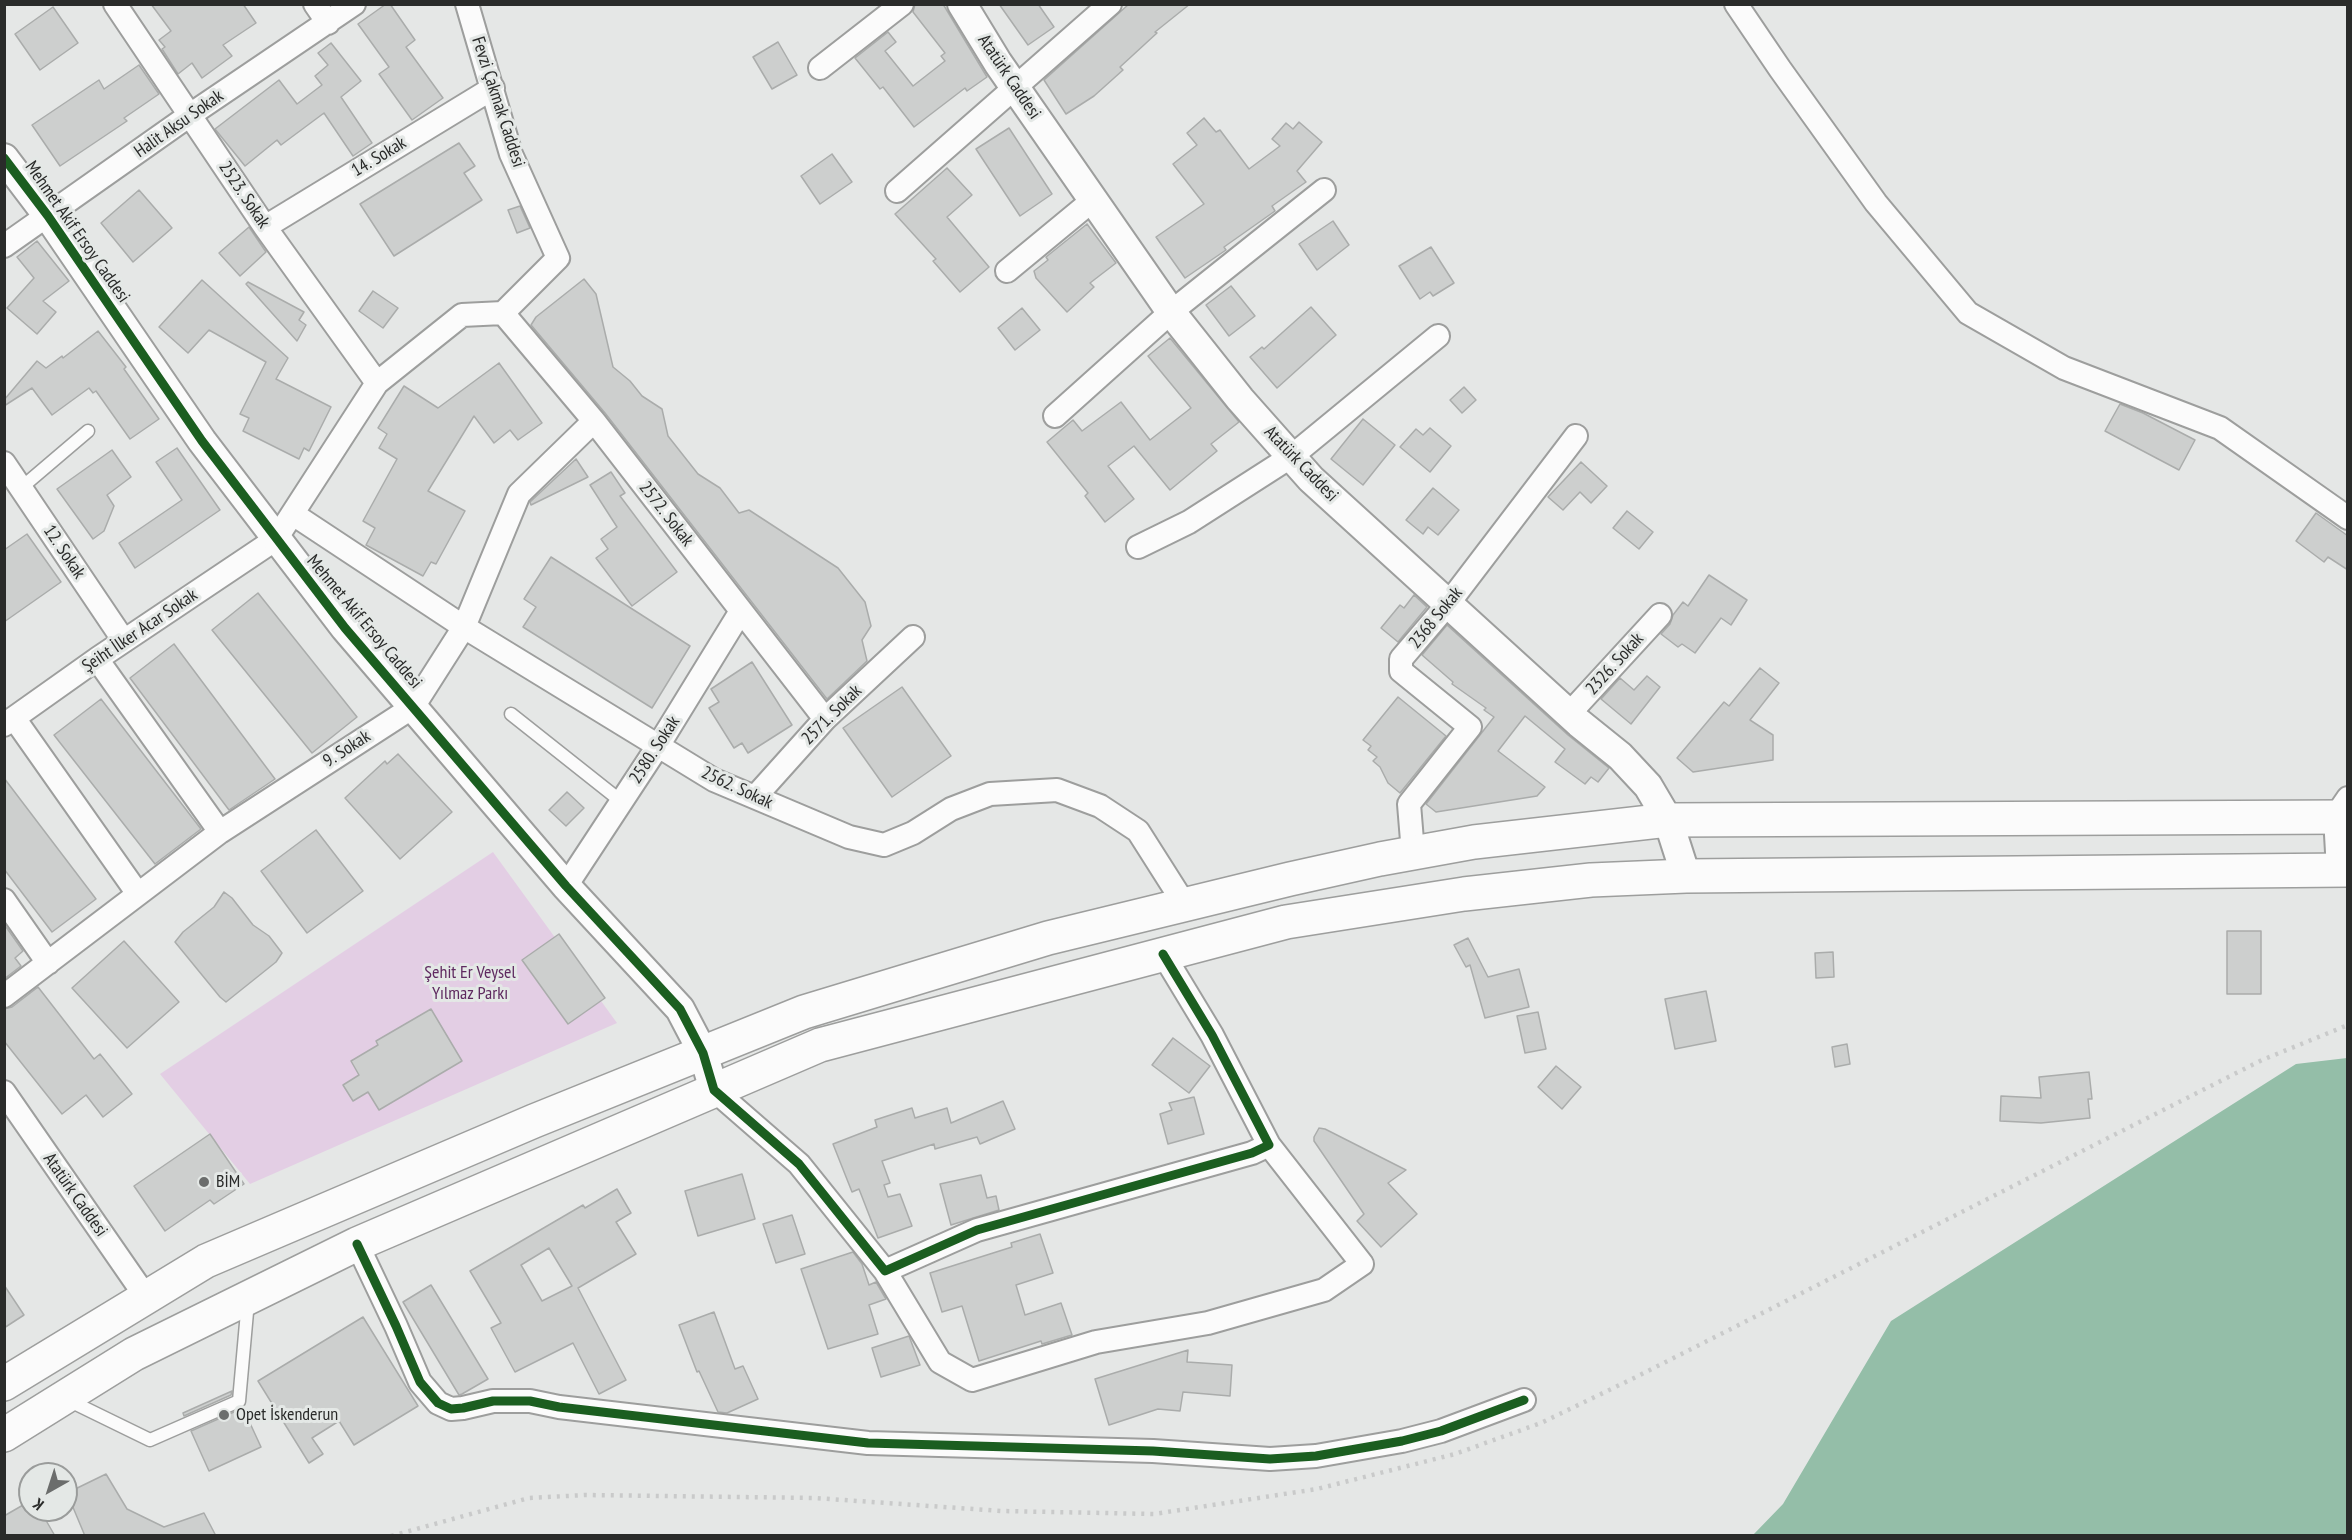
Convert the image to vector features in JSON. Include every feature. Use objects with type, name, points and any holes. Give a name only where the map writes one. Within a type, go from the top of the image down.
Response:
[{"type":"highway","points":[[4,1384],[206,1261],[534,1121],[804,1012],[1048,939],[1185,905],[1413,853],[1474,842],[1668,820],[2343,810]]},
{"type":"highway","points":[[4,1435],[134,1354],[357,1244],[820,1045],[1287,922],[1464,894],[1591,880],[1686,876],[2343,870]]},
{"type":"street","name":"2523. Sokak","points":[[115,4],[265,227],[377,383]]},
{"type":"street","name":"Halit Aksu Sokak","points":[[4,246],[190,115],[321,14],[354,4]]},
{"type":"street","name":"Fevzi Çakmak Caddesi","points":[[467,4],[511,154],[558,258],[503,313]]},
{"type":"street","points":[[820,68],[902,4]]},
{"type":"street","name":"Atatürk Caddesi","points":[[962,4],[1014,87],[1171,312],[1240,399],[1311,479],[1569,714],[1620,756],[1641,778],[1668,820],[1686,876]]},
{"type":"street","points":[[897,191],[1110,4]]},
{"type":"street","points":[[1736,4],[1876,203],[1968,313],[2064,368],[2220,428],[2348,518]]},
{"type":"street","name":"14. Sokak","points":[[265,227],[493,88]]},
{"type":"street","name":"Mehmet Akif Ersoy Caddesi","points":[[4,158],[48,216],[202,441],[345,628],[566,886],[680,1009],[703,1053],[714,1090]]},
{"type":"street","points":[[1055,416],[1171,312],[1324,190]]},
{"type":"street","points":[[1007,271],[1093,200]]},
{"type":"street","points":[[276,539],[377,383],[462,315],[503,313]]},
{"type":"street","name":"2572. Sokak","points":[[503,313],[594,421],[825,719]]},
{"type":"street","points":[[1138,547],[1189,522],[1292,456],[1438,336]]},
{"type":"street","name":"9. Sokak","points":[[4,996],[220,832],[413,707],[464,627],[519,494],[594,421]]},
{"type":"street","name":"2368 Sokak","points":[[1413,853],[1408,804],[1470,727],[1401,671],[1401,660],[1448,604],[1576,436]]},
{"type":"street","name":"12. Sokak","points":[[4,463],[124,641]]},
{"type":"street","name":"2562. Sokak","points":[[293,514],[464,627],[714,780],[849,837],[884,845],[913,833],[951,809],[990,794],[1058,790],[1100,806],[1138,831],[1185,905]]},
{"type":"street","name":"Şeiht İlker Acar Sokak","points":[[9,721],[276,539]]},
{"type":"street","name":"2580. Sokak","points":[[566,886],[658,746],[741,611]]},
{"type":"street","name":"2326. Sokak","points":[[1569,714],[1660,615]]},
{"type":"street","name":"2571. Sokak","points":[[755,797],[825,719],[913,637]]},
{"type":"street","points":[[97,659],[220,832]]},
{"type":"street","points":[[9,721],[138,894]]},
{"type":"street","points":[[2343,810],[2343,870]]},
{"type":"street","points":[[4,900],[48,963]]},
{"type":"street","points":[[714,1090],[800,1164],[885,1271],[940,1362],[972,1380],[1096,1342],[1208,1323],[1324,1290],[1362,1264],[1269,1145],[1212,1035],[1163,954]]},
{"type":"street","name":"Atatürk Caddesi","points":[[4,1092],[147,1297]]},
{"type":"street","points":[[885,1271],[977,1230],[1252,1153],[1269,1145]]},
{"type":"street","points":[[357,1244],[420,1382],[438,1403],[451,1408],[463,1408],[493,1401],[530,1401],[559,1407],[868,1443],[1153,1451],[1270,1459],[1328,1454],[1402,1442],[1441,1431],[1524,1400]]},
{"type":"lane","points":[[21,488],[88,431]]},
{"type":"lane","points":[[511,714],[622,801]]},
{"type":"lane","points":[[64,1398],[150,1440],[239,1401],[248,1297]]},
{"type":"green space","name":"Şehit Er Veysel Yılmaz Parkı","points":[[493,852],[617,1023],[250,1184],[160,1074]]},
{"type":"shaded area","points":[[2347,1058],[2347,1535],[1753,1535],[1783,1504],[1891,1321],[2296,1064]]},
{"type":"building","points":[[151,4],[243,4],[256,23],[223,45],[232,56],[202,78],[192,63],[178,74],[162,49],[165,47],[159,40],[171,31]]},
{"type":"building","points":[[386,4],[390,4],[415,40],[406,47],[443,98],[412,120],[379,74],[389,67],[358,24]]},
{"type":"building","points":[[915,4],[943,4],[987,77],[967,91],[965,88],[914,127],[883,87],[880,89],[855,58],[888,32],[896,42],[885,51],[913,86],[945,61],[941,56],[945,53],[913,12]]},
{"type":"building","points":[[999,4],[1038,4],[1054,27],[1028,45]]},
{"type":"building","points":[[1129,4],[1190,4],[1155,32],[1157,33],[1120,67],[1123,70],[1094,96],[1066,114],[1044,80]]},
{"type":"building","points":[[53,7],[78,43],[40,70],[15,34]]},
{"type":"building","points":[[778,42],[797,75],[772,89],[753,57]]},
{"type":"building","points":[[331,43],[361,81],[341,97],[372,143],[353,156],[324,113],[281,145],[277,140],[245,166],[215,129],[279,80],[297,104],[322,85],[315,76],[328,65],[318,53]]},
{"type":"building","points":[[139,65],[159,94],[124,118],[127,121],[60,166],[32,125],[99,80],[104,89]]},
{"type":"building","points":[[1204,118],[1216,132],[1220,130],[1249,169],[1280,146],[1272,139],[1286,123],[1293,129],[1299,122],[1322,142],[1297,171],[1306,182],[1272,206],[1275,211],[1224,247],[1226,250],[1185,278],[1156,237],[1204,204],[1173,164],[1197,145],[1187,133]]},
{"type":"building","points":[[1009,128],[1052,194],[1020,216],[976,149]]},
{"type":"building","points":[[459,143],[475,166],[464,173],[482,200],[394,256],[360,204]]},
{"type":"building","points":[[832,154],[852,182],[820,204],[801,176]]},
{"type":"building","points":[[947,168],[972,195],[947,217],[989,267],[960,292],[933,261],[936,259],[895,214]]},
{"type":"building","points":[[139,190],[172,228],[133,262],[101,223]]},
{"type":"building","points":[[520,206],[530,228],[517,233],[508,210]]},
{"type":"building","points":[[1333,221],[1349,245],[1317,270],[1299,244]]},
{"type":"building","points":[[1087,224],[1116,263],[1090,283],[1094,287],[1067,312],[1036,278],[1034,271],[1048,260],[1046,257]]},
{"type":"building","points":[[249,227],[266,252],[240,276],[219,253]]},
{"type":"building","points":[[37,241],[69,281],[43,301],[56,312],[37,334],[7,308],[34,278],[17,257]]},
{"type":"building","points":[[1431,247],[1454,283],[1433,296],[1430,292],[1420,299],[1399,266]]},
{"type":"building","points":[[584,279],[596,294],[613,367],[630,381],[642,396],[662,409],[668,436],[698,474],[720,488],[739,513],[749,510],[838,568],[865,602],[871,626],[862,640],[867,661],[827,699],[605,413],[531,325],[536,317]]},
{"type":"building","points":[[202,280],[288,358],[276,379],[331,407],[309,451],[304,448],[299,459],[243,431],[249,418],[240,414],[266,362],[209,330],[188,353],[159,327]]},
{"type":"building","points":[[248,282],[304,312],[299,320],[306,325],[297,341],[246,284]]},
{"type":"building","points":[[1231,286],[1255,316],[1229,336],[1206,305]]},
{"type":"building","points":[[373,291],[398,308],[383,328],[359,311]]},
{"type":"building","points":[[1311,307],[1336,335],[1277,388],[1250,357],[1262,347],[1264,349]]},
{"type":"building","points":[[1022,308],[1040,330],[1015,350],[998,328]]},
{"type":"building","points":[[98,331],[126,367],[124,369],[159,419],[130,439],[96,391],[93,393],[89,388],[52,415],[32,388],[4,406],[4,400],[37,361],[46,368]]},
{"type":"building","points":[[1170,338],[1239,422],[1211,444],[1217,451],[1170,490],[1134,446],[1108,466],[1134,499],[1105,522],[1085,496],[1088,493],[1047,442],[1073,420],[1082,431],[1121,402],[1150,440],[1191,408],[1148,356]]},
{"type":"building","points":[[499,363],[542,423],[518,440],[510,430],[494,443],[474,416],[428,491],[465,511],[436,564],[431,562],[423,576],[366,545],[375,528],[363,521],[397,459],[379,448],[387,434],[378,428],[404,386],[438,408]]},
{"type":"building","points":[[1464,387],[1476,400],[1462,413],[1450,400]]},
{"type":"building","points":[[2120,404],[2143,413],[2195,440],[2179,470],[2105,431]]},
{"type":"building","points":[[1363,419],[1395,445],[1363,485],[1331,459]]},
{"type":"building","points":[[1430,428],[1451,446],[1430,472],[1400,447],[1416,429],[1423,435]]},
{"type":"building","points":[[177,448],[220,510],[135,568],[119,543],[182,500],[156,462]]},
{"type":"building","points":[[112,450],[131,477],[107,495],[114,506],[104,531],[93,539],[57,489]]},
{"type":"building","points":[[576,459],[588,477],[531,505],[530,502]]},
{"type":"building","points":[[1581,462],[1607,486],[1591,503],[1580,492],[1563,510],[1548,497]]},
{"type":"building","points":[[611,472],[625,493],[620,496],[677,572],[632,606],[596,558],[608,549],[601,539],[617,527],[590,485]]},
{"type":"building","points":[[1433,488],[1459,510],[1438,535],[1428,527],[1423,534],[1406,520]]},
{"type":"building","points":[[1627,511],[1653,532],[1639,549],[1613,528]]},
{"type":"building","points":[[2316,513],[2348,536],[2348,570],[2328,557],[2324,562],[2296,541]]},
{"type":"building","points":[[27,534],[61,582],[4,622],[4,550]]},
{"type":"building","points":[[551,557],[690,646],[652,708],[523,627],[536,607],[524,599]]},
{"type":"building","points":[[1709,575],[1747,600],[1731,625],[1721,618],[1695,653],[1682,644],[1678,647],[1661,634],[1683,602],[1688,606]]},
{"type":"building","points":[[258,593],[357,717],[312,753],[212,630]]},
{"type":"building","points":[[1414,595],[1427,607],[1398,642],[1381,628],[1400,605],[1404,608]]},
{"type":"building","points":[[1447,625],[1568,735],[1609,768],[1598,782],[1591,777],[1585,784],[1555,762],[1565,749],[1525,716],[1498,751],[1545,787],[1537,796],[1436,812],[1426,804],[1494,717],[1484,710],[1486,708],[1452,684],[1453,682],[1422,655]]},
{"type":"building","points":[[174,644],[275,779],[229,810],[130,678]]},
{"type":"building","points":[[752,662],[792,725],[748,753],[742,743],[734,748],[709,708],[719,702],[711,689]]},
{"type":"building","points":[[1760,668],[1779,683],[1750,720],[1773,735],[1773,760],[1693,772],[1677,758],[1724,702],[1729,706]]},
{"type":"building","points":[[1647,676],[1660,687],[1631,724],[1601,699],[1620,678],[1634,690]]},
{"type":"building","points":[[902,687],[951,756],[892,797],[843,728]]},
{"type":"building","points":[[1398,697],[1446,736],[1400,793],[1388,783],[1380,767],[1373,761],[1377,757],[1368,750],[1371,746],[1363,740]]},
{"type":"building","points":[[101,699],[201,829],[155,864],[54,735]]},
{"type":"building","points":[[398,754],[452,812],[400,859],[345,798],[385,761],[387,764]]},
{"type":"building","points":[[4,778],[96,899],[52,932],[4,869]]},
{"type":"building","points":[[567,792],[584,808],[566,826],[549,810]]},
{"type":"building","points":[[316,830],[363,891],[307,933],[261,871]]},
{"type":"building","points":[[224,892],[232,898],[253,925],[269,936],[282,953],[276,962],[226,1002],[175,942],[183,932],[214,907]]},
{"type":"building","points":[[4,924],[23,951],[15,958],[21,966],[4,979]]},
{"type":"building","points":[[2227,931],[2261,931],[2261,994],[2227,994]]},
{"type":"building","points":[[559,934],[605,998],[568,1024],[522,960]]},
{"type":"building","points":[[1468,938],[1488,977],[1519,969],[1529,1007],[1485,1018],[1470,965],[1466,967],[1454,945]]},
{"type":"building","points":[[124,941],[179,1002],[127,1048],[72,988]]},
{"type":"building","points":[[1833,952],[1834,977],[1816,978],[1815,953]]},
{"type":"building","points":[[38,987],[94,1059],[100,1054],[132,1094],[103,1117],[86,1095],[62,1114],[4,1041],[4,1009],[12,1007]]},
{"type":"building","points":[[1706,991],[1716,1041],[1675,1049],[1665,999]]},
{"type":"building","points":[[431,1009],[462,1061],[379,1110],[368,1092],[353,1101],[343,1085],[359,1075],[351,1061],[378,1045],[376,1041]]},
{"type":"building","points":[[1538,1012],[1546,1049],[1525,1053],[1517,1016]]},
{"type":"building","points":[[1173,1038],[1210,1066],[1189,1093],[1152,1065]]},
{"type":"building","points":[[1847,1044],[1850,1064],[1835,1067],[1832,1047]]},
{"type":"building","points":[[1556,1066],[1581,1087],[1562,1109],[1538,1087]]},
{"type":"building","points":[[2089,1072],[2092,1099],[2088,1099],[2090,1118],[2041,1123],[2000,1121],[2001,1096],[2041,1098],[2039,1077]]},
{"type":"building","points":[[1194,1097],[1204,1134],[1168,1144],[1160,1114],[1172,1110],[1169,1103]]},
{"type":"building","points":[[1003,1101],[1015,1129],[980,1144],[977,1137],[935,1149],[934,1144],[882,1161],[890,1183],[884,1185],[888,1197],[900,1194],[912,1226],[878,1238],[859,1189],[852,1192],[833,1144],[877,1127],[875,1120],[912,1108],[915,1118],[947,1108],[951,1123]]},
{"type":"building","points":[[1319,1128],[1406,1170],[1388,1183],[1417,1214],[1381,1247],[1357,1221],[1364,1214],[1314,1141]]},
{"type":"building","points":[[210,1134],[244,1184],[214,1204],[210,1200],[165,1231],[134,1186]]},
{"type":"building","points":[[742,1174],[755,1219],[698,1236],[685,1191]]},
{"type":"building","points":[[981,1175],[987,1198],[996,1196],[999,1210],[951,1225],[940,1184]]},
{"type":"building","points":[[617,1189],[631,1213],[616,1222],[636,1254],[578,1288],[626,1380],[599,1394],[573,1343],[515,1372],[491,1328],[501,1323],[470,1271],[583,1205],[585,1208]],"holes":[[[549,1248],[572,1286],[542,1301],[521,1265]]]},
{"type":"building","points":[[792,1215],[805,1254],[776,1263],[763,1224]]},
{"type":"building","points":[[1040,1234],[1053,1273],[1016,1285],[1025,1315],[1061,1303],[1072,1335],[1042,1344],[1041,1341],[979,1361],[962,1306],[942,1312],[930,1273],[1012,1247],[1011,1243]]},
{"type":"building","points":[[853,1252],[862,1264],[869,1285],[876,1282],[886,1299],[869,1305],[878,1334],[828,1349],[801,1269]]},
{"type":"building","points":[[4,1285],[24,1315],[4,1328]]},
{"type":"building","points":[[431,1285],[488,1379],[459,1395],[403,1302]]},
{"type":"building","points":[[714,1312],[735,1369],[743,1366],[758,1399],[727,1413],[718,1412],[699,1371],[697,1372],[679,1325]]},
{"type":"building","points":[[363,1317],[418,1406],[354,1445],[339,1421],[312,1438],[323,1454],[309,1463],[258,1381]]},
{"type":"building","points":[[909,1336],[920,1365],[881,1377],[872,1348]]},
{"type":"building","points":[[1188,1350],[1187,1362],[1232,1365],[1230,1396],[1183,1392],[1180,1411],[1158,1409],[1109,1425],[1095,1379]]},
{"type":"building","points":[[232,1391],[231,1395],[184,1416],[183,1413]]},
{"type":"building","points":[[243,1408],[261,1447],[209,1471],[191,1431]]},
{"type":"building","points":[[106,1474],[127,1509],[164,1527],[204,1513],[216,1536],[85,1536],[78,1519],[78,1488]]},
{"type":"building","points":[[18,1508],[18,1522],[47,1522],[55,1536],[4,1536],[4,1516]]},
{"type":"railway","points":[[391,1536],[529,1498],[586,1495],[815,1498],[1001,1511],[1154,1514],[1317,1489],[1455,1454],[1541,1423],[2262,1060],[2348,1025]]},
{"type":"cycle path","points":[[4,158],[48,216],[202,441],[345,628],[566,886],[680,1009],[703,1053],[714,1090],[799,1164],[885,1271],[977,1230],[1252,1153],[1269,1145],[1212,1035],[1163,954]]},
{"type":"cycle path","points":[[357,1244],[420,1382],[438,1403],[451,1409],[493,1401],[530,1401],[559,1407],[868,1443],[1153,1451],[1270,1459],[1316,1456],[1402,1441],[1441,1431],[1524,1400]]},
{"type":"place","name":"BİM","points":[[204,1182]]},
{"type":"place","name":"Opet İskenderun","points":[[224,1415]]}]
